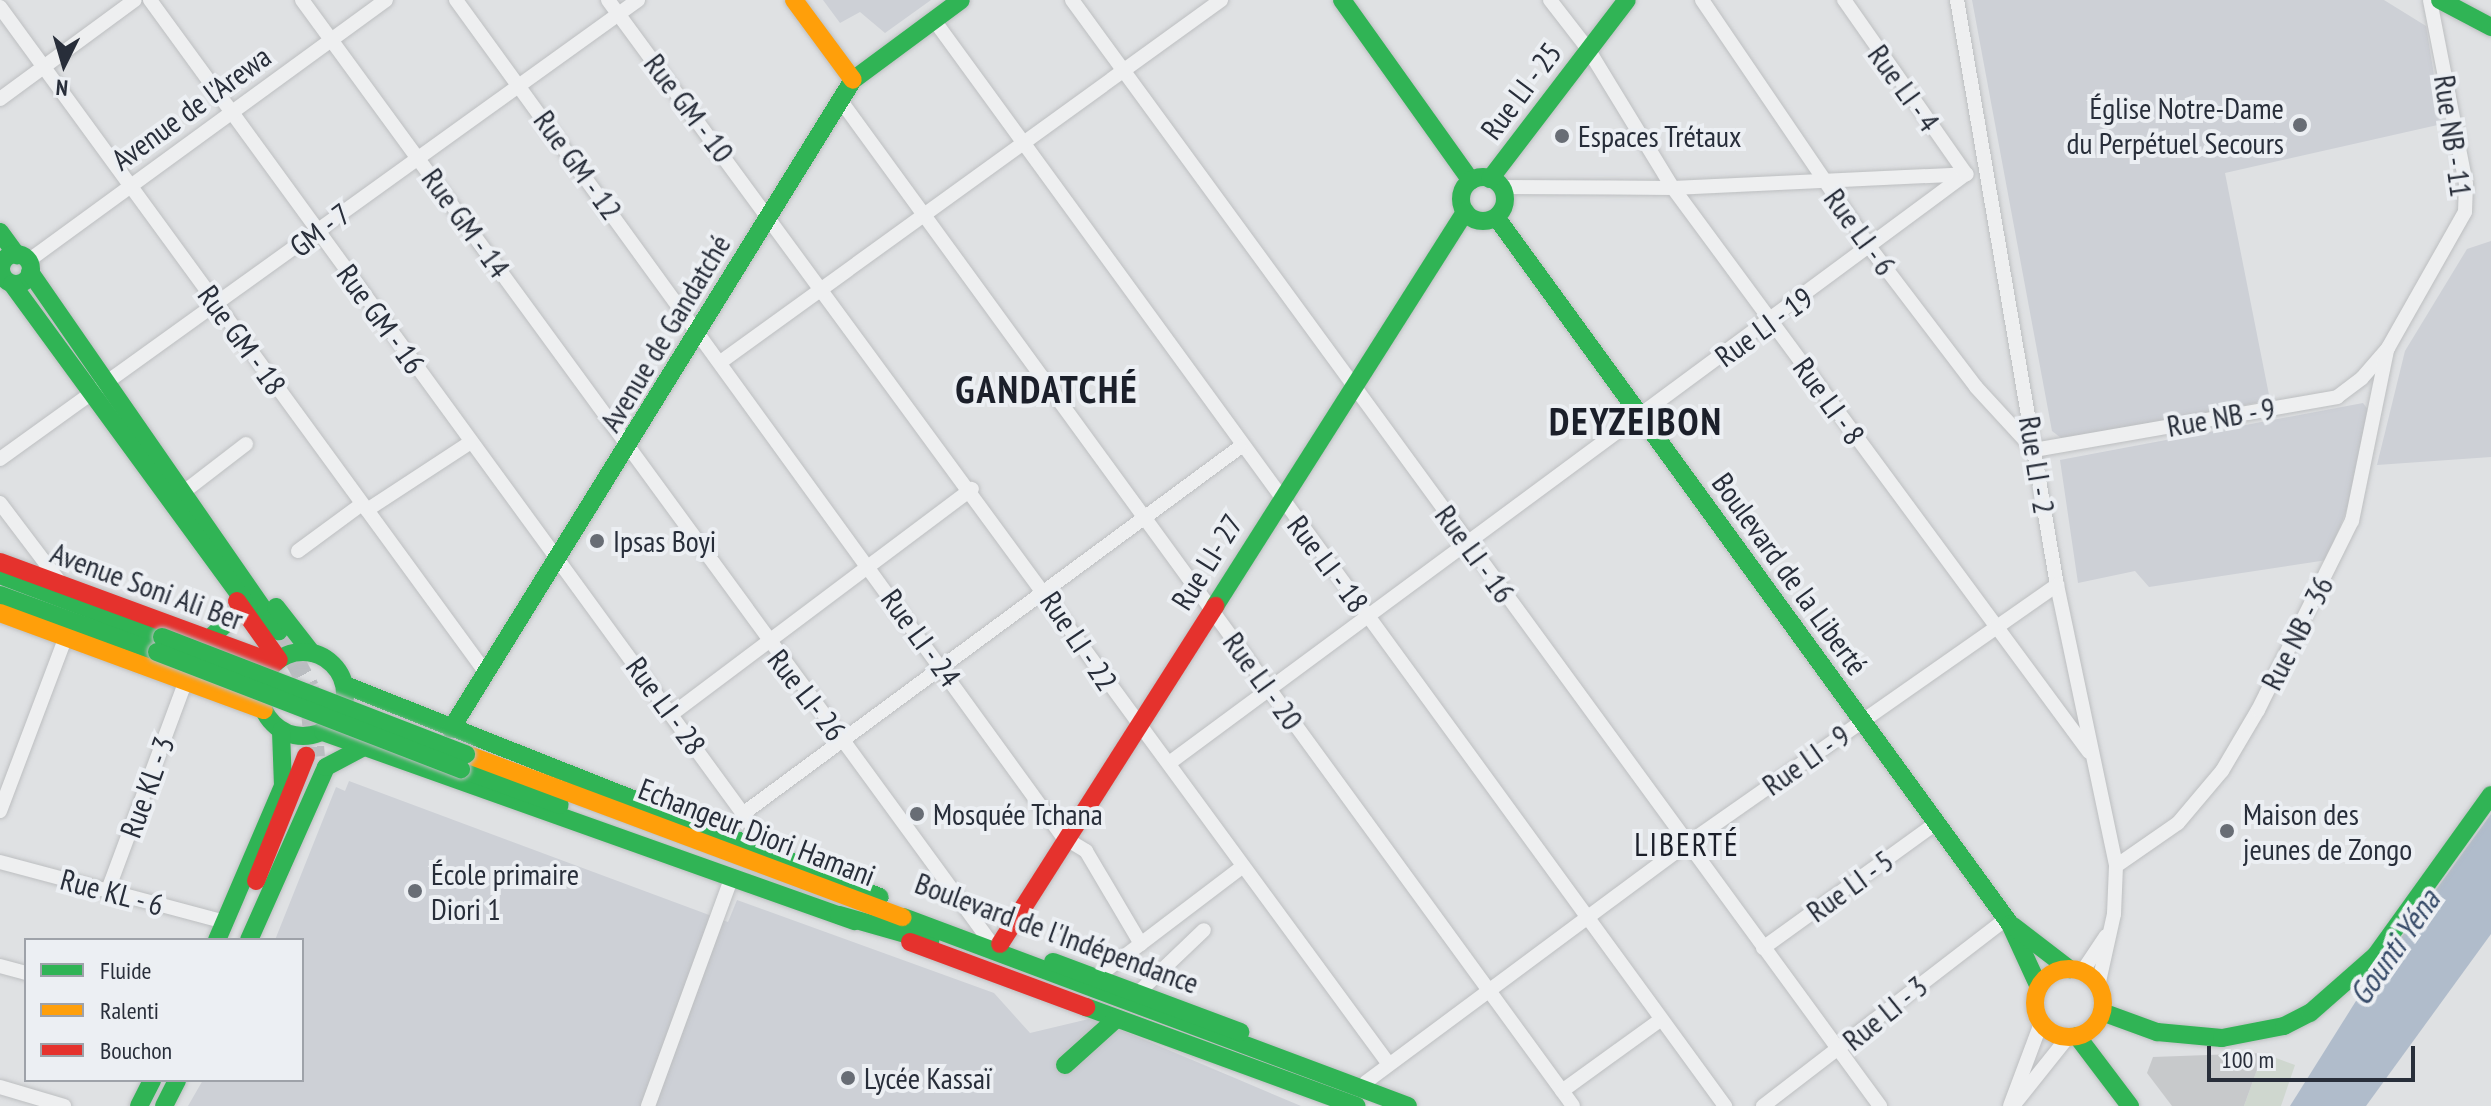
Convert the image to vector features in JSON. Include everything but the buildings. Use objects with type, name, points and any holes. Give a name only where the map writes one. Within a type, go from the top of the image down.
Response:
[{"type":"main road","points":[[794,0],[853,80]]},
{"type":"main road","name":"Avenue de Gandatché","points":[[451,729],[853,80],[961,0]]},
{"type":"main road","points":[[1342,0],[1471,181],[1496,183],[1505,200],[1496,217],[1483,221],[1465,212],[1461,199],[1471,181]]},
{"type":"main road","name":"Rue LI - 25","points":[[1496,183],[1588,49],[1627,0]]},
{"type":"main road","points":[[2440,0],[2491,27]]},
{"type":"main road","name":"Rue LI- 27","points":[[995,942],[1465,212]]},
{"type":"main road","name":"Boulevard de la Liberté","points":[[1496,217],[2008,921],[2039,987]]},
{"type":"main road","points":[[0,232],[203,517],[274,632],[184,521]]},
{"type":"main road","points":[[3,275],[25,263]]},
{"type":"main road","points":[[3,275],[24,282],[25,263]]},
{"type":"main road","points":[[3,275],[184,521],[277,661]]},
{"type":"main road","points":[[203,517],[312,653],[333,664],[345,685],[342,712],[323,732],[309,737],[281,731]]},
{"type":"main road","name":"Avenue Soni Ali Ber","points":[[0,562],[65,588],[277,661]]},
{"type":"main road","name":"Avenue Soni Ali Ber","points":[[0,575],[159,644]]},
{"type":"main road","name":"Avenue Soni Ali Ber","points":[[0,595],[159,644]]},
{"type":"main road","points":[[210,638],[242,609]]},
{"type":"main road","points":[[0,613],[264,710],[281,731],[283,786],[227,931]]},
{"type":"main road","name":"Echangeur Diori Hamani","points":[[159,644],[464,762],[1332,1084]]},
{"type":"main road","points":[[264,710],[263,680],[277,661],[312,653]]},
{"type":"main road","name":"Boulevard de l'Indépendance","points":[[345,685],[773,856],[1366,1082],[1389,1098]]},
{"type":"main road","points":[[239,938],[302,800],[323,732]]},
{"type":"main road","name":"Boulevard de l'Indépendance","points":[[323,732],[839,915],[1356,1106]]},
{"type":"main road","points":[[227,931],[295,795],[316,760],[362,748]]},
{"type":"main road","points":[[250,938],[316,760]]},
{"type":"main road","name":"Echangeur Diori Hamani","points":[[464,762],[799,877],[941,938]]},
{"type":"main road","points":[[2100,1016],[2157,1032],[2222,1038],[2284,1026],[2310,1013],[2376,955],[2491,795]]},
{"type":"main road","points":[[714,832],[799,877]]},
{"type":"main road","points":[[839,915],[941,938]]},
{"type":"main road","name":"Boulevard de la Liberté","points":[[2008,921],[2075,971]]},
{"type":"main road","points":[[2075,971],[2098,986],[2100,1016],[2127,1101],[2072,1036],[2041,1023],[2035,1005],[2039,987],[2075,971]]},
{"type":"main road","points":[[2072,1036],[2100,1016]]},
{"type":"main road","points":[[1065,1065],[1116,1019]]},
{"type":"main road","points":[[139,1106],[151,1082]]},
{"type":"main road","points":[[164,1106],[176,1082]]},
{"type":"main road","points":[[1332,1084],[1367,1106]]},
{"type":"main road","name":"Boulevard de l'Indépendance","points":[[1332,1084],[1389,1098],[1408,1106]]},
{"type":"street","points":[[0,99],[135,0]]},
{"type":"street","name":"Rue GM - 16","points":[[150,0],[230,114],[558,557]]},
{"type":"street","name":"Rue GM - 14","points":[[302,0],[628,447]]},
{"type":"street","name":"Avenue de l'Arewa","points":[[25,263],[386,0]]},
{"type":"street","name":"Rue GM - 12","points":[[456,0],[698,330]]},
{"type":"street","name":"Rue GM - 10","points":[[608,0],[769,216]]},
{"type":"street","name":"GM - 7","points":[[0,459],[218,307],[317,231],[638,0]]},
{"type":"street","name":"Rue LI - 16","points":[[1072,0],[1880,1106]]},
{"type":"street","points":[[722,361],[1221,0]]},
{"type":"street","name":"Rue LI - 8","points":[[1550,0],[1588,49],[1673,188],[1992,626],[2092,756]]},
{"type":"street","name":"Rue LI - 6","points":[[1702,0],[1871,249],[1976,387],[2034,450]]},
{"type":"street","name":"Rue LI - 4","points":[[1844,0],[1966,174]]},
{"type":"street","name":"Rue LI - 2","points":[[1957,0],[2057,585],[2116,866],[2111,929]]},
{"type":"street","name":"Rue NB - 11","points":[[2388,348],[2465,212],[2466,184],[2430,0]]},
{"type":"street","name":"Rue GM - 18","points":[[0,7],[486,673]]},
{"type":"street","name":"Rue LI - 18","points":[[934,20],[1585,921],[1725,1106]]},
{"type":"street","name":"Rue LI - 20","points":[[841,101],[1141,519],[1211,609],[1573,1106]]},
{"type":"street","name":"Rue LI - 19","points":[[1172,761],[1267,688],[1871,249],[1966,174]]},
{"type":"street","points":[[1496,183],[1673,188],[1822,178],[1987,176]]},
{"type":"street","name":"Rue LI - 22","points":[[769,216],[1045,590],[1136,726],[1172,761],[1242,867],[1388,1063]]},
{"type":"street","name":"Rue LI - 24","points":[[698,330],[1063,837],[1086,851],[1141,944]]},
{"type":"street","name":"Rue NB - 9","points":[[2034,450],[2337,397],[2388,348]]},
{"type":"street","name":"Rue NB - 36","points":[[2116,866],[2178,823],[2222,771],[2258,710],[2352,521],[2388,348]]},
{"type":"street","points":[[298,551],[471,442]]},
{"type":"street","points":[[185,491],[246,444]]},
{"type":"street","name":"Rue LI- 26","points":[[628,447],[765,642],[995,942]]},
{"type":"street","points":[[744,813],[840,738],[1240,447]]},
{"type":"street","points":[[672,714],[972,489]]},
{"type":"street","points":[[0,503],[65,588]]},
{"type":"street","name":"Rue LI - 28","points":[[558,557],[773,856]]},
{"type":"street","name":"Rue LI - 9","points":[[1366,1082],[1687,844],[1992,626],[2057,585]]},
{"type":"street","points":[[0,811],[65,639]]},
{"type":"street","name":"Rue KL - 3","points":[[108,890],[185,683]]},
{"type":"street","name":"Rue LI - 5","points":[[1763,948],[1936,823]]},
{"type":"street","name":"Rue KL - 6","points":[[0,862],[108,890],[227,931]]},
{"type":"street","points":[[1097,977],[1242,867]]},
{"type":"street","points":[[648,1106],[731,879]]},
{"type":"street","name":"Rue LI - 3","points":[[1763,1106],[2008,921]]},
{"type":"street","points":[[2075,971],[2111,929]]},
{"type":"street","points":[[2098,986],[2111,929]]},
{"type":"street","points":[[1138,993],[1204,930]]},
{"type":"street","points":[[0,966],[24,972]]},
{"type":"street","points":[[1562,1091],[1660,1020]]},
{"type":"street","points":[[2012,1106],[2041,1023]]},
{"type":"street","points":[[2012,1106],[2072,1036]]},
{"type":"street","points":[[0,1087],[64,1106]]},
{"type":"shaded area","points":[[823,0],[931,0],[885,33],[860,12],[840,23]]},
{"type":"shaded area","points":[[1972,0],[2384,0],[2426,26],[2442,124],[2225,173],[2270,400],[2065,441],[2052,431]]},
{"type":"shaded area","points":[[2491,241],[2491,457],[2377,465],[2405,351],[2467,249]]},
{"type":"shaded area","points":[[2363,403],[2369,411],[2354,491],[2327,560],[2149,587],[2135,571],[2078,583],[2060,460]]},
{"type":"shaded area","points":[[349,781],[728,922],[737,900],[994,993],[1030,1033],[1093,1018],[1301,1106],[188,1106],[202,1082],[304,1082],[304,938],[276,938],[336,787],[345,791]]},
{"type":"shaded area","points":[[2263,1053],[2295,1065],[2281,1106],[2244,1106]]},
{"type":"water","points":[[2491,814],[2491,934],[2366,1106],[2290,1106],[2361,993]]},
{"type":"tunnel","points":[[279,631],[309,687],[315,757]]},
{"type":"traffic: fast","points":[[451,729],[853,80],[961,0]]},
{"type":"traffic: fast","points":[[1342,0],[1471,181]]},
{"type":"traffic: fast","points":[[1490,179],[1627,0]]},
{"type":"traffic: fast","points":[[2440,0],[2491,27]]},
{"type":"traffic: fast","points":[[1483,177],[1498,184],[1505,199],[1498,214],[1483,221],[1468,214],[1461,199],[1468,184],[1483,177]]},
{"type":"traffic: fast","points":[[1215,606],[1465,212]]},
{"type":"traffic: fast","points":[[1496,217],[2010,924],[2039,987]]},
{"type":"traffic: fast","points":[[0,232],[17,255]]},
{"type":"traffic: fast","points":[[16,254],[22,255],[30,263],[31,269],[30,275],[22,283],[16,284],[10,283],[2,275],[1,269],[2,263],[10,255],[16,254]]},
{"type":"traffic: fast","points":[[30,272],[279,631]]},
{"type":"traffic: fast","points":[[12,284],[248,607]]},
{"type":"traffic: fast","points":[[0,575],[162,637]]},
{"type":"traffic: fast","points":[[0,595],[157,652]]},
{"type":"traffic: fast","points":[[276,607],[312,653]]},
{"type":"traffic: fast","points":[[210,638],[242,609]]},
{"type":"traffic: fast","points":[[162,637],[466,754]]},
{"type":"traffic: fast","points":[[157,652],[461,769]]},
{"type":"traffic: fast","points":[[303,652],[319,655],[333,664],[342,678],[345,694],[342,710],[333,724],[319,733],[303,736],[287,733],[273,724],[264,710],[261,694],[264,678],[273,664],[287,655],[303,652]]},
{"type":"traffic: fast","points":[[345,685],[880,897]]},
{"type":"traffic: fast","points":[[218,938],[283,786],[281,731]]},
{"type":"traffic: fast","points":[[323,732],[854,921]]},
{"type":"traffic: fast","points":[[250,938],[326,767],[362,748]]},
{"type":"traffic: fast","points":[[461,769],[560,805]]},
{"type":"traffic: fast","points":[[2102,1012],[2157,1032],[2222,1038],[2284,1026],[2310,1013],[2376,955],[2491,795]]},
{"type":"traffic: fast","points":[[839,915],[930,941]]},
{"type":"traffic: fast","points":[[903,917],[1408,1106]]},
{"type":"traffic: fast","points":[[2013,926],[2069,969]]},
{"type":"traffic: fast","points":[[1053,962],[1240,1032]]},
{"type":"traffic: fast","points":[[1086,1007],[1356,1106]]},
{"type":"traffic: fast","points":[[1065,1065],[1116,1019]]},
{"type":"traffic: fast","points":[[2077,1036],[2130,1106]]},
{"type":"traffic: fast","points":[[139,1106],[151,1082]]},
{"type":"traffic: fast","points":[[164,1106],[176,1082]]},
{"type":"traffic: slow","points":[[794,0],[853,80]]},
{"type":"traffic: slow","points":[[0,613],[264,710]]},
{"type":"traffic: slow","points":[[466,754],[903,917]]},
{"type":"traffic: slow","points":[[2069,969],[2093,979],[2103,1003],[2093,1027],[2069,1037],[2045,1027],[2035,1003],[2045,979],[2069,969]]},
{"type":"traffic: jam","points":[[0,562],[275,663]]},
{"type":"traffic: jam","points":[[237,601],[279,660]]},
{"type":"traffic: jam","points":[[1000,944],[1215,606]]},
{"type":"traffic: jam","points":[[256,881],[306,756]]},
{"type":"traffic: jam","points":[[910,942],[1086,1007]]},
{"type":"place","name":"Église Notre-Dame du Perpétuel Secours","points":[[2300,125]]},
{"type":"place","name":"Espaces Trétaux","points":[[1562,136]]},
{"type":"place","name":"Ipsas Boyi","points":[[597,541]]},
{"type":"place","name":"Mosquée Tchana","points":[[917,814]]},
{"type":"place","name":"Maison des jeunes de Zongo","points":[[2227,831]]},
{"type":"place","name":"École primaire Diori 1","points":[[415,891]]},
{"type":"place","name":"Lycée Kassaï","points":[[848,1078]]},
{"type":"district","name":"GANDATCHÉ","points":[[1047,389]]},
{"type":"district","name":"DEYZEIBON","points":[[1636,421]]},
{"type":"district","name":"LIBERTÉ","points":[[1687,844]]},
{"type":"water label","name":"Gounti Yéna","points":[[2394,947]]}]
